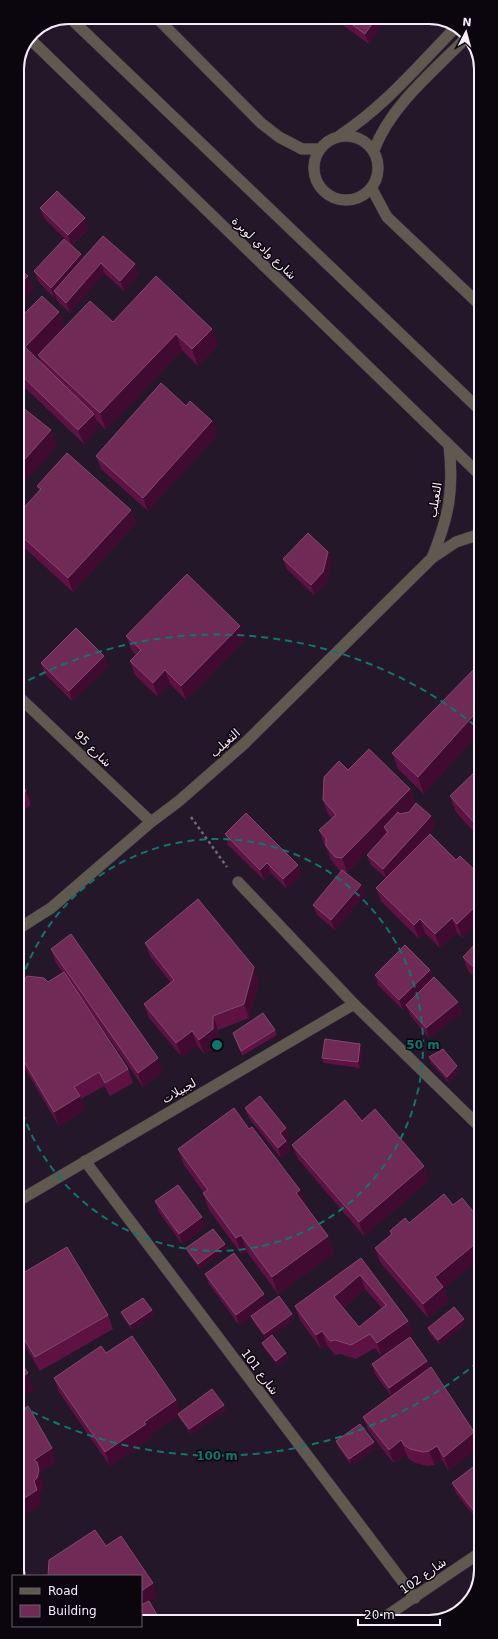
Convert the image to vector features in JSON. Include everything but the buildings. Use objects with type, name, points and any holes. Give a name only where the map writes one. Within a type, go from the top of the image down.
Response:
[{"type":"street","points":[[76,24],[474,404]]},
{"type":"street","points":[[163,24],[261,123],[279,137],[302,149],[320,148]]},
{"type":"street","points":[[339,136],[352,136],[364,141],[374,150],[379,163],[378,176],[372,189],[362,197],[350,200],[337,199],[326,194],[318,184],[314,172],[315,160],[320,148],[328,141],[339,136],[368,116],[384,102],[446,37]]},
{"type":"street","name":"شارع وادي لوبرة","points":[[33,42],[474,469]]},
{"type":"street","points":[[374,150],[383,128],[395,111],[452,52]]},
{"type":"street","points":[[372,189],[386,217],[474,299]]},
{"type":"street","name":"الثعيلب","points":[[432,558],[443,531],[450,503],[452,474],[449,445]]},
{"type":"street","name":"الثعيلب","points":[[24,925],[51,908],[151,822],[179,801],[244,744],[432,558],[456,542],[474,536]]},
{"type":"street","name":"شارع 95","points":[[24,702],[151,822]]},
{"type":"street","points":[[238,882],[354,1004],[474,1121]]},
{"type":"street","name":"لجبيلات","points":[[24,1197],[354,1004]]},
{"type":"street","name":"شارع 101","points":[[85,1161],[415,1598]]},
{"type":"street","name":"شارع 102","points":[[388,1615],[474,1557]]},
{"type":"path","points":[[179,801],[238,882]]}]
